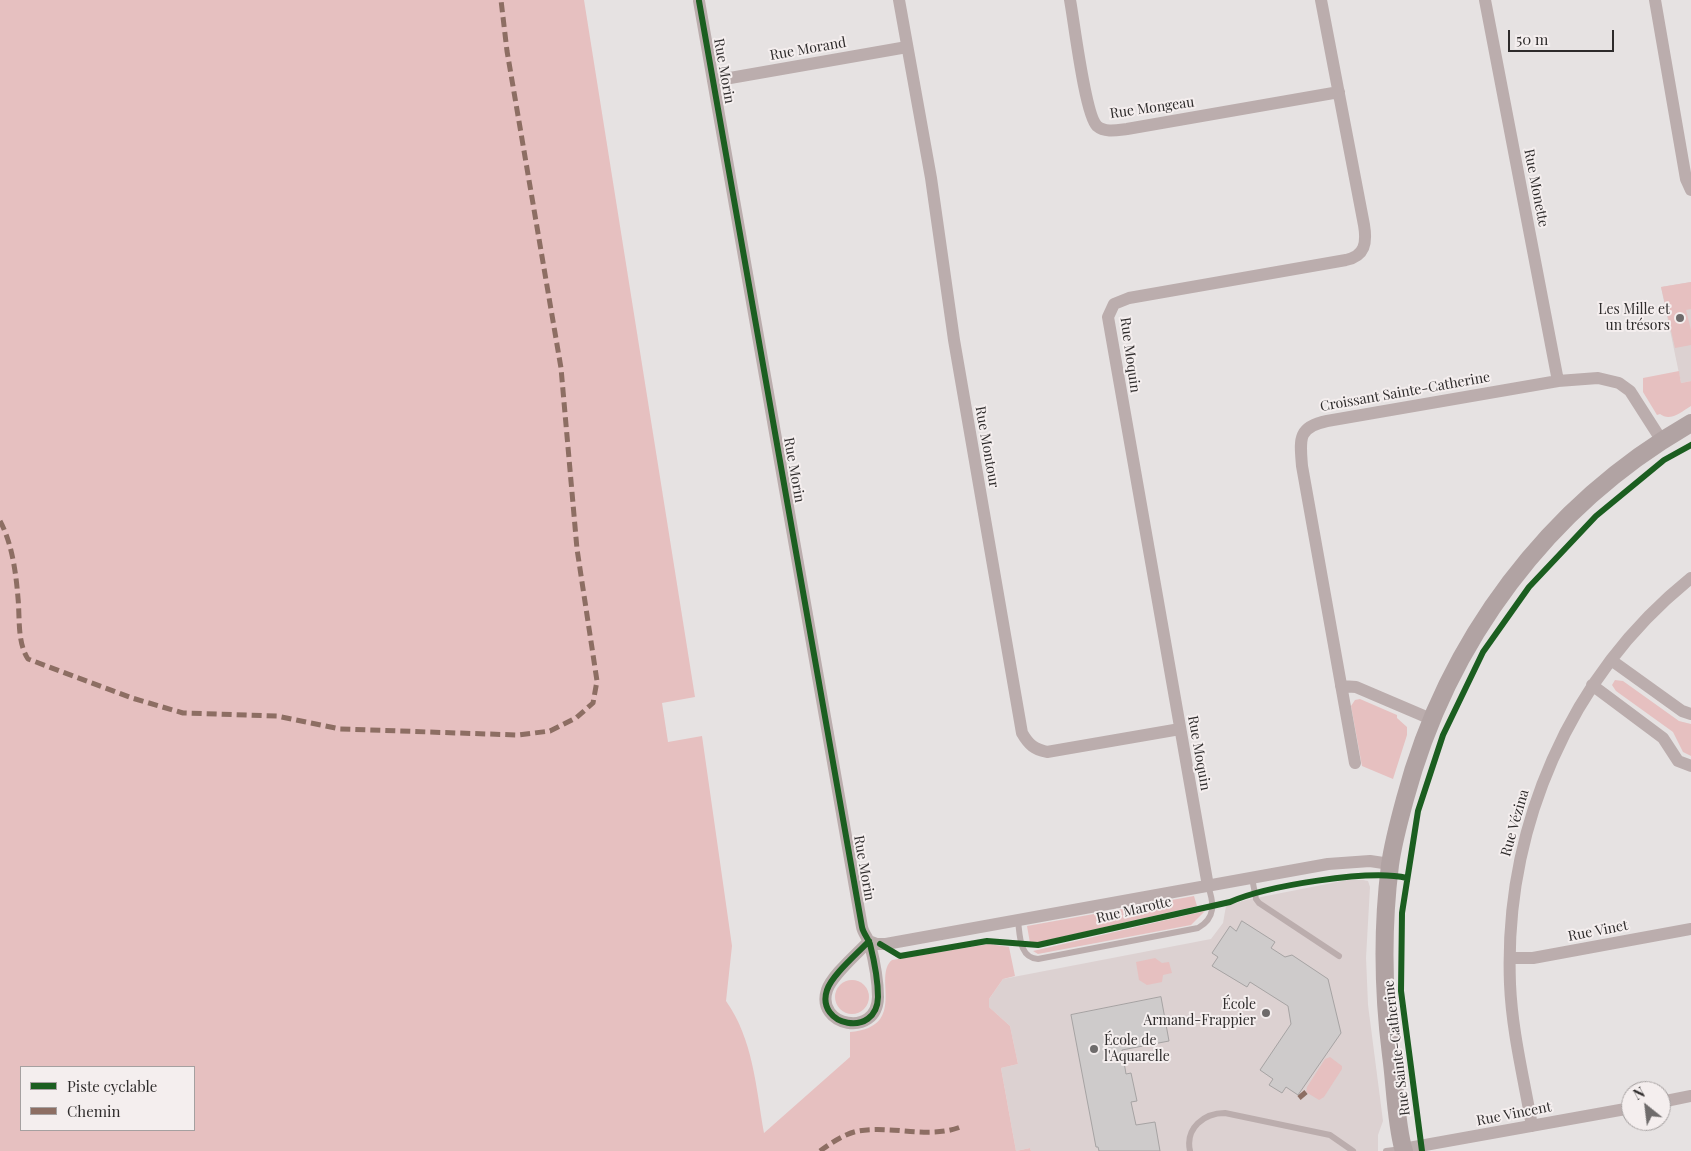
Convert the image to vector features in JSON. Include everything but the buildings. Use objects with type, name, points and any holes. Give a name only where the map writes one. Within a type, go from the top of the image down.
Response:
[{"type":"street","name":"Rue Morin","points":[[688,0],[700,0],[862,927],[869,941],[877,984],[876,1008],[870,1017],[862,1022],[851,1024],[840,1021],[828,1010],[826,1000],[827,988],[869,941]]},
{"type":"street","name":"Rue Montour","points":[[899,0],[938,220],[954,340],[1022,734],[1028,743],[1036,749],[1047,752],[1180,729]]},
{"type":"street","name":"Rue Mongeau","points":[[1070,0],[1089,107],[1095,124],[1100,128],[1127,129],[1338,92]]},
{"type":"street","name":"Rue Moquin","points":[[1208,886],[1108,317],[1114,304],[1129,298],[1310,268],[1360,255],[1365,243],[1364,226],[1321,0]]},
{"type":"street","name":"Rue Monette","points":[[1484,0],[1558,382]]},
{"type":"street","points":[[1655,0],[1686,180],[1691,190]]},
{"type":"street","name":"Rue Morand","points":[[713,80],[907,47]]},
{"type":"street","name":"Croissant Sainte-Catherine","points":[[1355,763],[1302,466],[1300,446],[1305,430],[1316,423],[1327,421],[1558,382],[1598,378],[1625,386],[1638,400],[1662,441]]},
{"type":"street","name":"Rue Sainte-Catherine","points":[[1399,1150],[1384,974],[1384,945],[1390,864],[1408,787],[1431,719],[1456,664],[1480,623],[1516,573],[1578,506],[1616,474],[1691,423]]},
{"type":"street","name":"Rue Vézina","points":[[1532,1126],[1514,1028],[1510,958],[1515,879],[1526,832],[1545,776],[1592,685],[1610,660],[1646,619],[1691,578]]},
{"type":"street","points":[[1610,660],[1682,711],[1691,714]]},
{"type":"street","points":[[1592,685],[1664,738],[1678,761],[1691,766]]},
{"type":"street","points":[[1341,686],[1356,687],[1431,719]]},
{"type":"street","name":"Rue Marotte","points":[[869,941],[877,944],[886,944],[1339,863],[1370,861],[1390,864]]},
{"type":"street","name":"Rue Vinet","points":[[1510,958],[1533,958],[1691,929]]},
{"type":"street","points":[[1671,1100],[1691,1096]]},
{"type":"street","name":"Rue Vincent","points":[[1399,1150],[1621,1110]]},
{"type":"lane","points":[[1252,878],[1256,899],[1259,903],[1339,956]]},
{"type":"lane","points":[[1018,921],[1025,952],[1030,958],[1038,959],[1198,928],[1206,922],[1213,911],[1213,901],[1208,886]]},
{"type":"lane","points":[[1190,1151],[1189,1140],[1197,1123],[1204,1117],[1216,1113],[1330,1135],[1353,1151]]},
{"type":"shaded area","points":[[0,0],[584,0],[695,697],[662,703],[668,742],[702,736],[732,946],[726,1001],[735,1016],[748,1047],[756,1081],[764,1133],[850,1057],[850,1032],[868,1028],[879,1021],[884,1011],[886,1000],[885,977],[887,967],[892,960],[989,944],[1009,947],[1015,976],[1003,979],[989,999],[989,1007],[1010,1026],[1018,1064],[1001,1068],[1016,1151],[0,1151]]},
{"type":"shaded area","name":"Les Mille et un trésors","points":[[1691,282],[1691,381],[1681,383],[1661,287]]},
{"type":"shaded area","name":"Les Mille et un trésors","points":[[1691,282],[1691,309],[1686,310],[1691,330],[1691,345],[1675,348],[1661,287]]},
{"type":"shaded area","points":[[1679,371],[1681,383],[1691,381],[1691,406],[1672,417],[1657,415],[1643,392],[1643,378]]},
{"type":"shaded area","points":[[1615,680],[1623,681],[1679,721],[1691,724],[1691,756],[1683,752],[1673,732],[1616,691],[1612,685]]},
{"type":"shaded area","points":[[1360,699],[1397,715],[1397,718],[1407,727],[1407,735],[1393,779],[1362,766],[1351,706],[1355,700]]},
{"type":"shaded area","name":"École Armand-Frappier","points":[[1347,880],[1368,881],[1370,887],[1366,958],[1368,1005],[1383,1121],[1378,1135],[1378,1151],[1031,1151],[1030,1148],[1016,1151],[1001,1068],[1018,1064],[1010,1026],[989,1007],[989,999],[1003,979],[1211,939],[1223,923],[1226,906],[1246,900]]},
{"type":"shaded area","points":[[1194,896],[1197,906],[1030,943],[1027,926]]},
{"type":"shaded area","points":[[1205,911],[1191,925],[1038,954],[1033,951]]},
{"type":"shaded area","points":[[1155,958],[1162,963],[1169,962],[1172,973],[1163,975],[1162,982],[1147,985],[1139,980],[1136,962]]},
{"type":"shaded area","points":[[852,980],[859,981],[864,985],[868,990],[868,1004],[864,1009],[859,1013],[852,1014],[845,1013],[840,1009],[836,1004],[835,997],[836,990],[840,985],[845,981]]},
{"type":"shaded area","points":[[1330,1057],[1342,1066],[1342,1069],[1324,1097],[1319,1100],[1306,1092],[1307,1087],[1325,1059]]},
{"type":"shaded area","points":[[1030,1148],[1031,1151],[1016,1151]]},
{"type":"marked path","points":[[0,521],[8,539],[13,558],[22,645],[28,659],[132,698],[183,713],[277,716],[340,729],[518,735],[550,731],[576,718],[593,703],[597,681],[577,549],[561,368],[507,51],[501,0]]},
{"type":"marked path","points":[[1299,1098],[1306,1092]]},
{"type":"marked path","points":[[820,1151],[833,1142],[858,1131],[938,1132],[963,1126]]},
{"type":"cycle path","points":[[699,1],[862,927],[863,931],[868,940],[869,942],[870,944],[877,977],[878,997],[875,1010],[868,1019],[858,1023],[848,1023],[838,1019],[830,1012],[826,1002],[827,990],[839,971],[845,965],[864,946],[869,941]]},
{"type":"cycle path","points":[[1422,1151],[1401,991],[1402,913],[1418,811],[1443,735],[1483,652],[1529,587],[1596,516],[1664,460],[1691,445]]},
{"type":"cycle path","points":[[880,944],[900,956],[987,941],[1038,945],[1230,902],[1246,896],[1292,885],[1344,877],[1390,876],[1407,878]]},
{"type":"place","name":"Les Mille et un trésors","points":[[1680,318]]},
{"type":"place","name":"École Armand-Frappier","points":[[1266,1013]]},
{"type":"place","name":"École de l'Aquarelle","points":[[1094,1049]]}]
